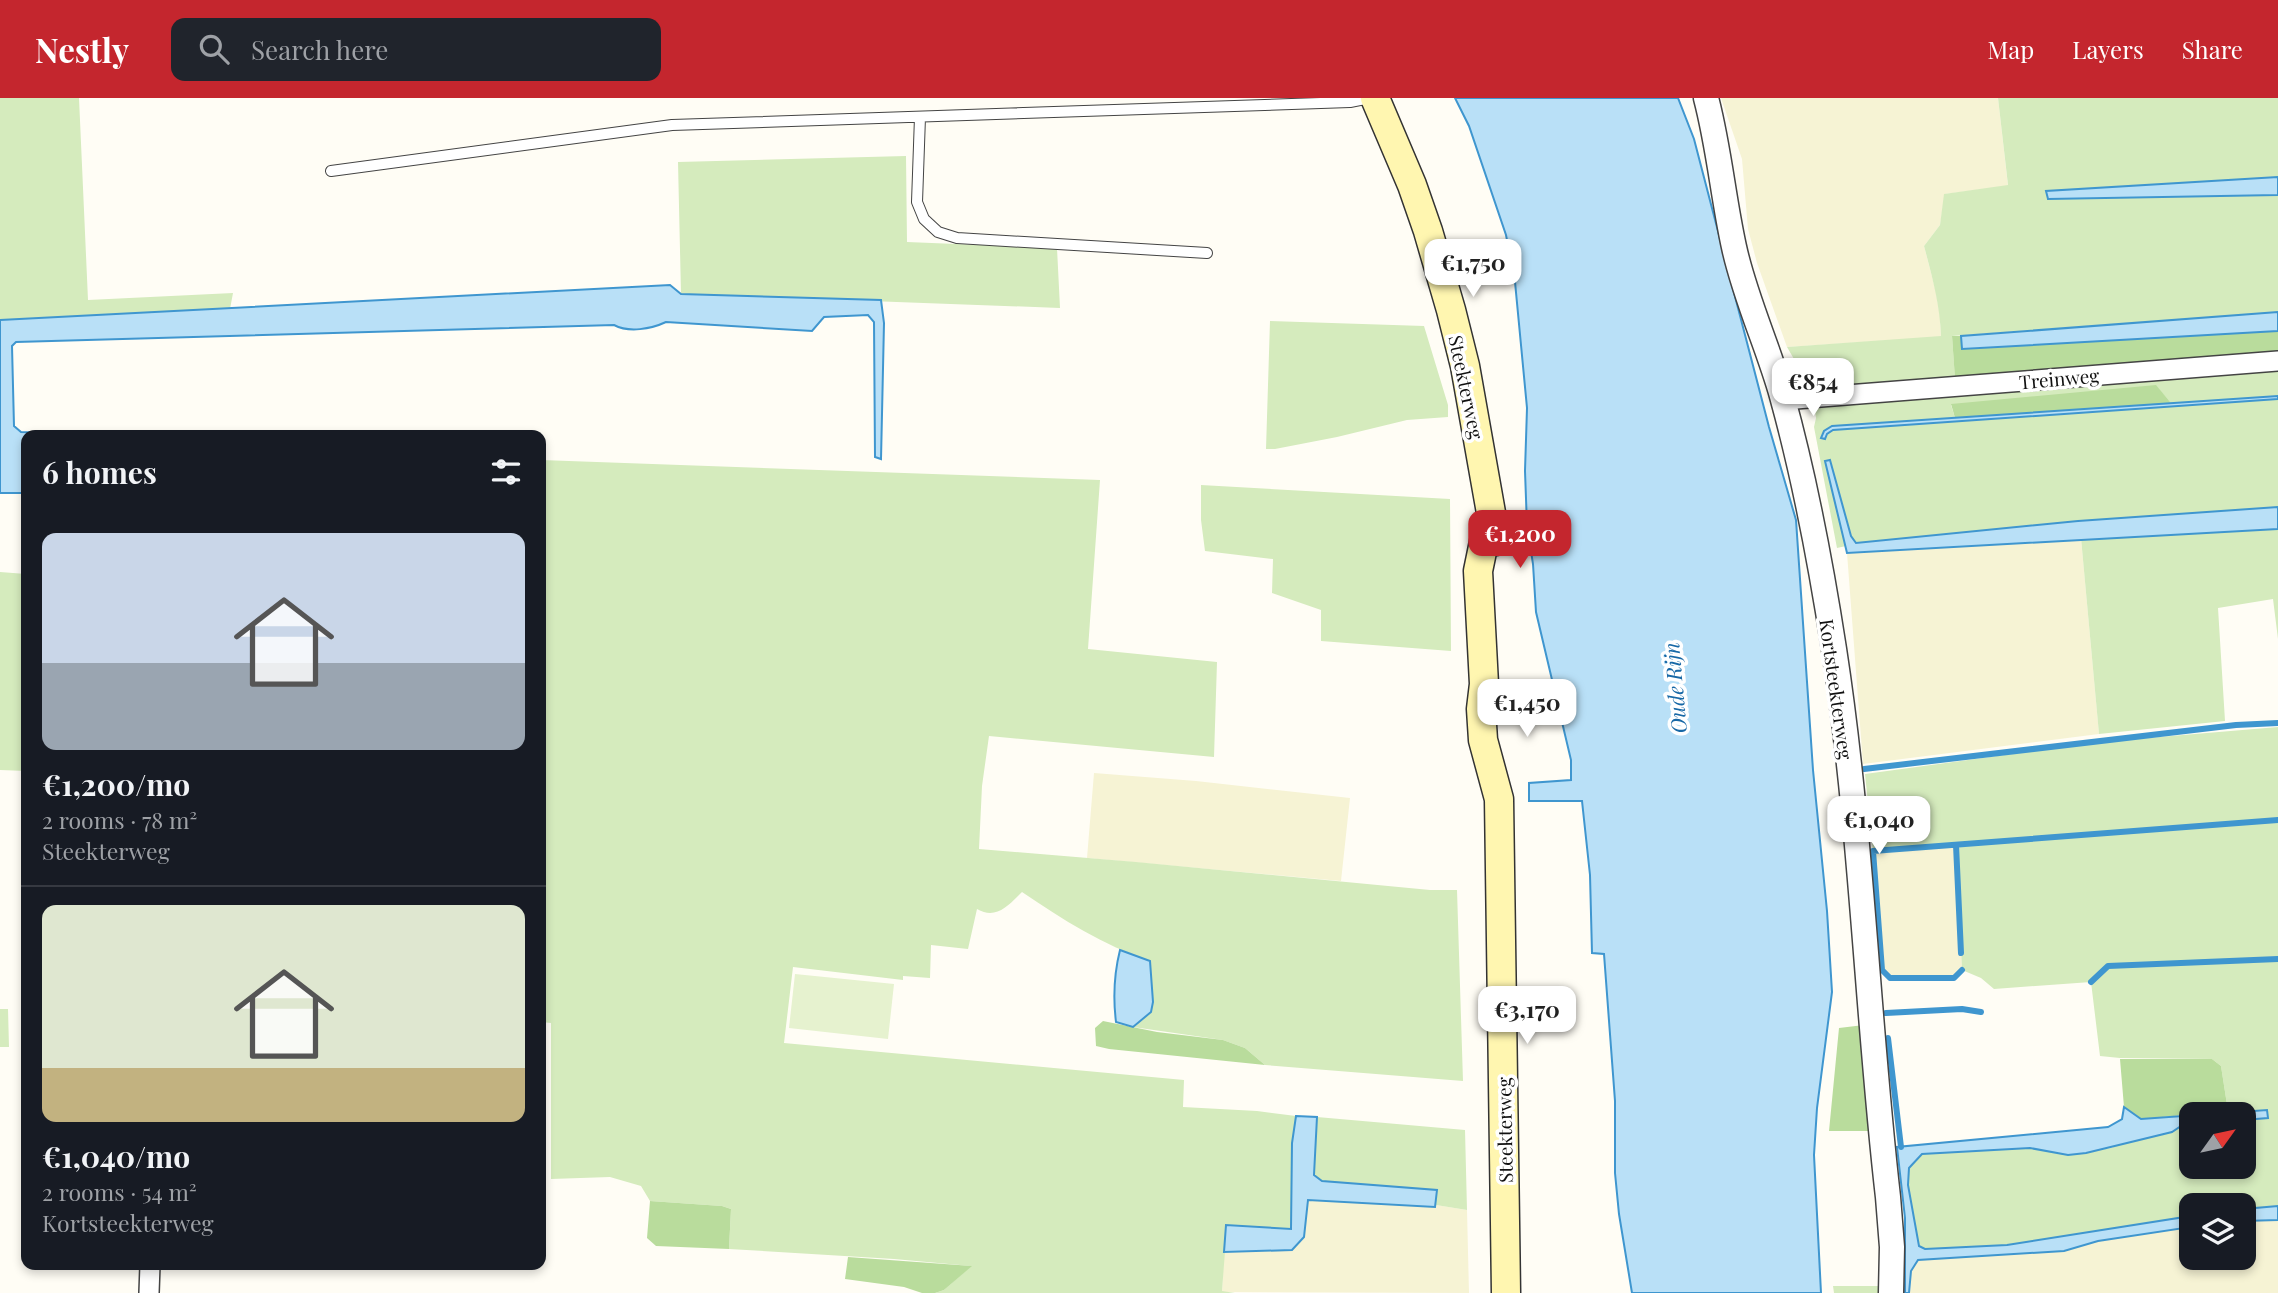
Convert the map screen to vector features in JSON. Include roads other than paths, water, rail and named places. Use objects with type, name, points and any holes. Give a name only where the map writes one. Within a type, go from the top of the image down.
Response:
[{"type":"main road","name":"Steekterweg","points":[[1372,98],[1424,219],[1451,310],[1465,366],[1492,522],[1485,537],[1478,571],[1484,684],[1494,707],[1503,746],[1505,778],[1499,799],[1506,1293]]},
{"type":"street","name":"Kortsteekterweg","points":[[1706,98],[1734,247],[1783,400],[1834,649],[1847,756],[1888,1197],[1892,1247],[1891,1293]]},
{"type":"street","name":"Treinweg","points":[[1783,400],[2278,361]]},
{"type":"street","points":[[149,1293],[150,1270]]},
{"type":"lane","points":[[331,171],[671,125],[1350,102],[1372,98]]},
{"type":"lane","points":[[920,117],[917,202],[924,219],[938,232],[957,238],[1207,253]]},
{"type":"water","name":"Oude Rijn","points":[[1455,98],[1678,98],[1694,139],[1796,520],[1832,992],[1817,1108],[1814,1155],[1821,1293],[1632,1293],[1615,1173],[1615,1101],[1604,954],[1592,953],[1590,875],[1582,801],[1529,801],[1529,783],[1571,780],[1571,760],[1536,612],[1527,526],[1527,408],[1515,282],[1506,235],[1469,126]]},
{"type":"water","points":[[2278,177],[2278,195],[2048,199],[2046,191]]},
{"type":"water","points":[[670,285],[681,294],[881,300],[884,323],[881,459],[875,457],[874,322],[868,315],[824,317],[812,331],[666,322],[654,327],[633,329],[614,325],[16,342],[12,346],[14,426],[21,432],[21,493],[0,493],[0,320]]},
{"type":"water","points":[[2278,312],[2278,331],[1962,349],[1961,336]]},
{"type":"water","points":[[2278,396],[2278,399],[1833,430],[1825,439],[1821,438],[1824,431],[1832,426]]},
{"type":"water","points":[[1830,460],[1851,536],[1856,543],[2078,521],[2278,507],[2278,529],[1847,553],[1825,461]]},
{"type":"water","points":[[1120,950],[1150,961],[1153,1002],[1151,1012],[1133,1027],[1116,1022],[1116,968]]},
{"type":"water","points":[[2124,1107],[2141,1119],[2179,1116],[2179,1127],[2172,1132],[2068,1155],[2030,1148],[1922,1154],[1909,1168],[1908,1185],[1919,1246],[1925,1249],[2007,1245],[2179,1218],[2179,1229],[2098,1241],[2064,1251],[1918,1260],[1911,1271],[1909,1293],[1905,1293],[1905,1218],[1897,1147],[2108,1127],[2122,1119]]},
{"type":"water","points":[[2267,1110],[2268,1118],[2256,1119],[2256,1111]]},
{"type":"water","points":[[1296,1116],[1317,1117],[1314,1175],[1322,1181],[1437,1190],[1435,1207],[1308,1200],[1304,1237],[1292,1250],[1224,1252],[1226,1225],[1291,1229],[1292,1143]]},
{"type":"water","points":[[2278,1206],[2278,1220],[2256,1221],[2256,1208]]},
{"type":"waterway","points":[[1864,769],[2236,725],[2278,723]]},
{"type":"waterway","points":[[1962,970],[1954,978],[1890,978],[1882,970],[1873,851],[2278,820]]},
{"type":"waterway","points":[[1956,845],[1961,953]]},
{"type":"waterway","points":[[2091,982],[2108,966],[2278,959]]},
{"type":"waterway","points":[[1886,1013],[1962,1009],[1981,1012]]},
{"type":"waterway","points":[[1888,1038],[1901,1147]]}]
